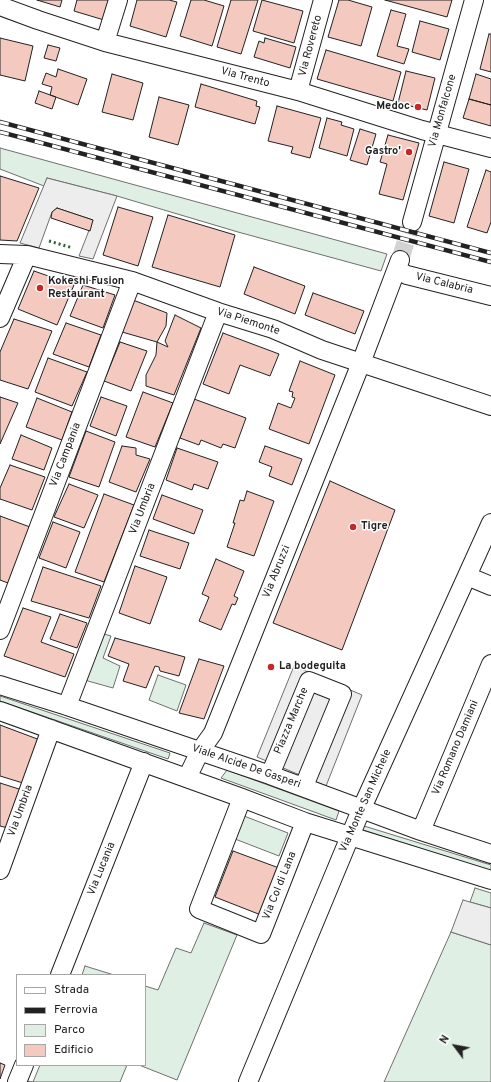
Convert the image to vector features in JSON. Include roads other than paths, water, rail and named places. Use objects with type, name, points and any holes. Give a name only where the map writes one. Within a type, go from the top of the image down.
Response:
[{"type":"street","points":[[105,42],[118,0]]},
{"type":"street","name":"Via Rovereto","points":[[298,91],[323,0]]},
{"type":"street","name":"Via Monfalcone","points":[[412,222],[474,0]]},
{"type":"street","name":"Via Trento","points":[[0,6],[105,42],[298,91],[437,135],[491,148]]},
{"type":"street","name":"Via Piemonte","points":[[0,254],[27,255],[132,281],[218,312],[273,329],[322,350],[491,406]]},
{"type":"street","points":[[0,318],[27,255]]},
{"type":"street","name":"Via Calabria","points":[[361,363],[399,265],[407,274],[491,296]]},
{"type":"street","name":"Via Campania","points":[[0,630],[132,281]]},
{"type":"street","name":"Via Umbria","points":[[67,706],[218,312]]},
{"type":"street","name":"Via Abruzzi","points":[[187,778],[200,751],[213,733],[361,363]]},
{"type":"street","name":"Via Monte San Michele","points":[[248,1082],[361,810],[491,523]]},
{"type":"street","points":[[467,576],[491,586]]},
{"type":"street","name":"Via Romano Damiani","points":[[421,831],[491,664]]},
{"type":"street","name":"Piazza Marche","points":[[270,775],[309,681],[342,694],[304,786]]},
{"type":"street","name":"Viale Alcide De Gasperi","points":[[0,685],[304,786],[361,810],[491,854]]},
{"type":"street","points":[[0,711],[144,762],[305,822],[491,880]]},
{"type":"street","name":"Via Umbria","points":[[0,870],[50,729]]},
{"type":"street","name":"Via Lucania","points":[[60,974],[144,762]]},
{"type":"street","name":"Via Col di Lana","points":[[242,798],[199,909],[261,934],[305,822]]},
{"type":"street","points":[[17,1082],[24,1066]]},
{"type":"tunnel","points":[[400,260],[412,222]]},
{"type":"railway","points":[[0,122],[491,253]]},
{"type":"railway","points":[[0,132],[491,262]]},
{"type":"place","name":"Medoc","points":[[418,107]]},
{"type":"place","name":"Gastro'","points":[[409,152]]},
{"type":"place","name":"Kokeshi Fusion Restaurant","points":[[40,288]]},
{"type":"place","name":"Tigre","points":[[353,527]]},
{"type":"place","name":"La bodeguita","points":[[271,667]]}]
